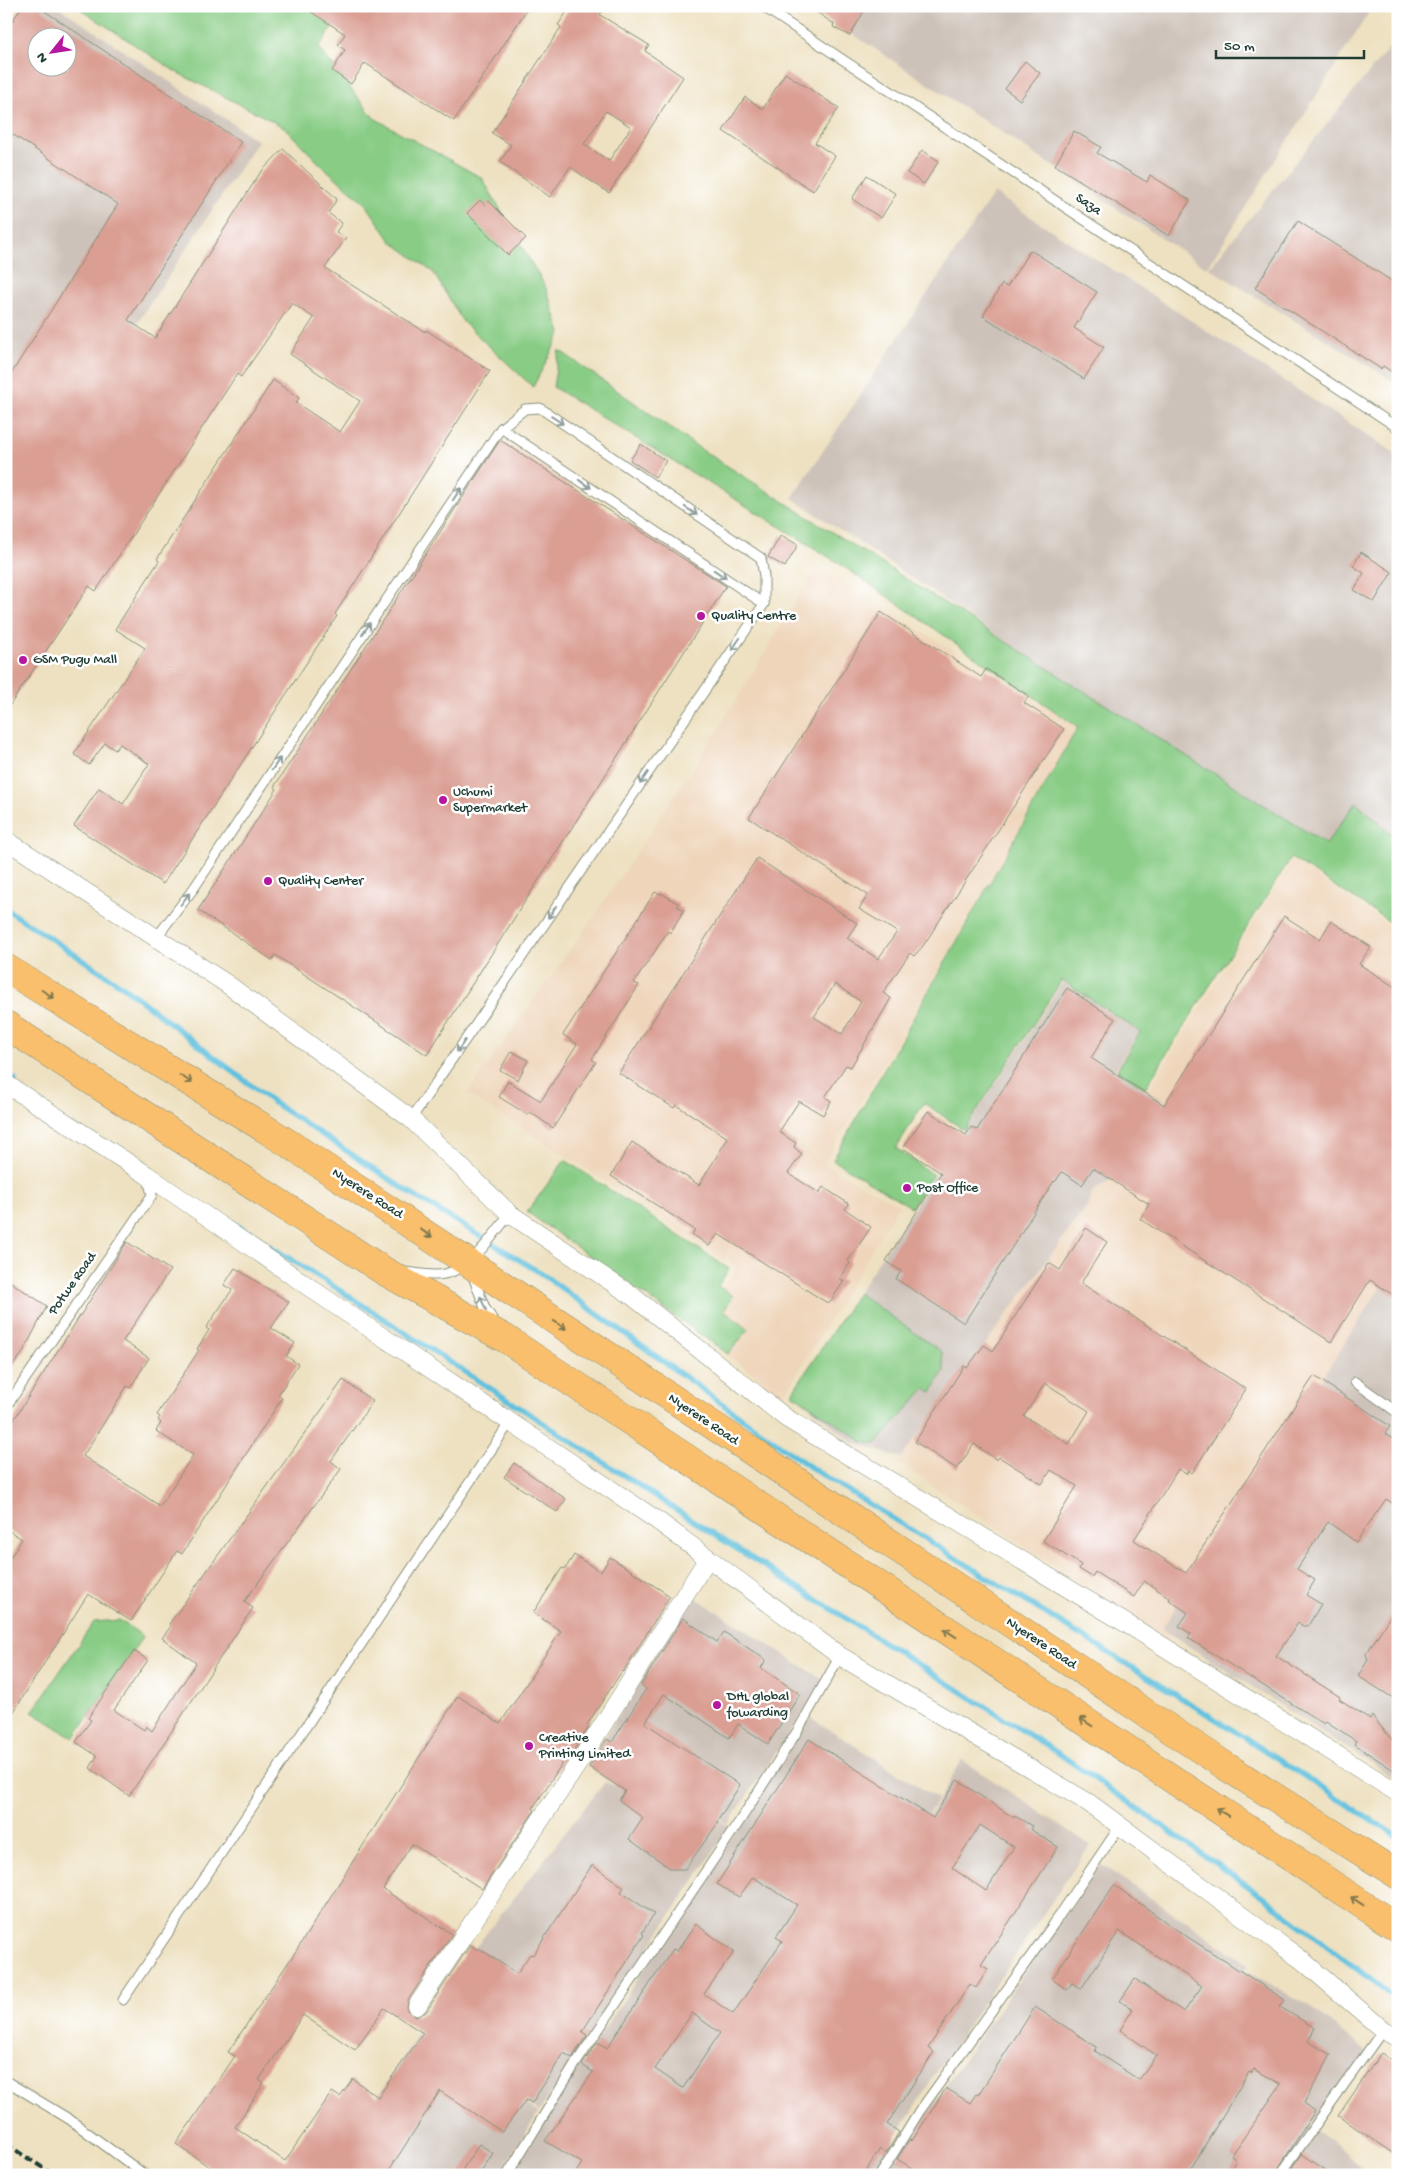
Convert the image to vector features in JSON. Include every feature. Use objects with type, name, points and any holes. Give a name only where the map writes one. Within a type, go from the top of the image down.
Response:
[{"type":"highway","name":"Nyerere Road","points":[[6,968],[288,1143],[1227,1768],[1398,1875]]},
{"type":"highway","points":[[6,1025],[384,1271],[506,1339],[1398,1928]]},
{"type":"street","points":[[6,840],[227,984],[411,1119],[510,1214],[631,1295],[786,1418],[1137,1630],[1398,1793]]},
{"type":"street","points":[[6,1084],[147,1175],[658,1521],[840,1656],[1090,1803],[1303,1961],[1391,2034]]},
{"type":"street","points":[[417,2006],[585,1753],[708,1558]]},
{"type":"lane","name":"Saza","points":[[762,6],[1398,428]]},
{"type":"lane","points":[[156,938],[194,888],[501,428],[525,409],[540,408],[760,558],[764,576],[764,604],[411,1119]]},
{"type":"lane","points":[[501,428],[764,604]]},
{"type":"lane","name":"Potwe Road","points":[[6,1407],[152,1195],[147,1175]]},
{"type":"lane","points":[[384,1271],[443,1275],[469,1262],[510,1214]]},
{"type":"lane","points":[[469,1262],[474,1282],[485,1308],[506,1339]]},
{"type":"lane","points":[[1355,1382],[1398,1413]]},
{"type":"lane","points":[[123,2000],[510,1422]]},
{"type":"lane","points":[[507,2175],[576,2063],[798,1730],[840,1656]]},
{"type":"lane","points":[[880,2175],[919,2112],[1053,1925],[1120,1826]]},
{"type":"lane","points":[[1280,2175],[1391,2034]]},
{"type":"lane","points":[[6,2081],[69,2119],[145,2175]]},
{"type":"shaded area","points":[[27,6],[57,6],[258,141],[6,521],[6,38]]},
{"type":"shaded area","points":[[810,6],[1373,6],[1207,268]]},
{"type":"shaded area","points":[[1398,37],[1398,384],[1209,268]]},
{"type":"shaded area","points":[[994,193],[1398,455],[1398,845],[1352,808],[1321,852],[792,498]]},
{"type":"shaded area","points":[[817,567],[1077,727],[915,1011],[825,1162],[786,1133],[773,1155],[786,1135],[837,1172],[899,1205],[784,1395],[726,1355],[734,1334],[705,1313],[737,1267],[727,1259],[748,1223],[724,1260],[582,1166],[467,1094],[599,909],[714,736]]},
{"type":"shaded area","points":[[1292,861],[1398,932],[1398,1284],[1219,1564],[1167,1640],[898,1463],[1100,1168]]},
{"type":"shaded area","points":[[1063,982],[1139,1032],[1115,1070],[1165,1102],[1112,1180],[1093,1191],[1087,1206],[901,1458],[853,1443],[792,1392]]},
{"type":"shaded area","points":[[1398,1260],[1398,1781],[1162,1629]]},
{"type":"shaded area","points":[[693,1596],[825,1681],[728,1824],[652,1773],[730,1827],[539,2112],[512,2093],[509,2093],[538,2113],[500,2175],[325,2175],[415,2040],[418,2031],[420,2032],[420,2018],[605,1782],[624,1789],[605,1779],[587,1766]]},
{"type":"shaded area","points":[[810,1717],[938,1799],[841,1952],[694,2175],[508,2175]]},
{"type":"shaded area","points":[[962,1760],[1090,1845],[938,2070],[881,2160],[904,2175],[698,2175],[922,1829]]},
{"type":"shaded area","points":[[1100,1864],[1249,1964],[1245,1970],[1310,2006],[1368,2053],[1310,2125],[1372,2175],[909,2175],[891,2164]]},
{"type":"green space","points":[[76,6],[344,6],[319,48],[374,118],[482,178],[546,288],[561,333],[533,387],[463,322],[433,272],[391,241],[365,203],[321,165],[284,127],[176,72]]},
{"type":"green space","points":[[559,350],[702,450],[1326,844],[1356,802],[1398,840],[1398,927],[1291,858],[1145,1088],[1117,1070],[1140,1032],[1062,980],[964,1130],[924,1103],[896,1148],[933,1175],[911,1207],[833,1160],[1078,727],[837,562],[553,387]]},
{"type":"green space","points":[[565,1160],[729,1269],[718,1286],[733,1296],[724,1311],[749,1329],[728,1354],[527,1212]]},
{"type":"green space","points":[[858,1293],[942,1352],[944,1370],[932,1392],[925,1389],[876,1444],[863,1442],[792,1393]]},
{"type":"green space","points":[[119,1620],[143,1636],[74,1738],[32,1712],[94,1622]]},
{"type":"building","points":[[22,6],[37,6],[70,28],[28,28],[28,78],[78,78],[78,33],[241,142],[128,320],[155,338],[260,173],[283,149],[337,199],[328,213],[342,223],[336,232],[346,238],[325,268],[490,371],[335,614],[337,616],[163,884],[74,826],[99,788],[123,804],[149,764],[120,744],[115,750],[105,743],[89,765],[74,754],[145,648],[115,629],[159,561],[157,559],[273,380],[299,398],[296,403],[340,432],[360,401],[290,354],[314,318],[292,303],[241,377],[237,374],[96,591],[89,586],[6,711],[6,382],[118,204],[6,130],[6,31]]},
{"type":"building","points":[[302,6],[529,6],[454,121],[365,63],[351,84],[332,71],[345,50],[338,45],[345,34]]},
{"type":"building","points":[[571,6],[606,6],[600,15],[649,45],[645,51],[683,77],[609,193],[570,167],[550,197],[500,162],[511,145],[492,133],[561,27],[558,25]],"holes":[[[606,111],[631,127],[609,161],[584,144]]]},
{"type":"building","points":[[808,6],[867,6],[850,36],[833,27],[834,24]]},
{"type":"building","points":[[1025,61],[1040,73],[1020,100],[1005,89]]},
{"type":"building","points":[[785,73],[839,108],[815,143],[835,156],[813,191],[723,131],[745,97],[763,109]]},
{"type":"building","points":[[1074,131],[1101,147],[1097,153],[1147,182],[1150,175],[1190,200],[1169,236],[1055,165]]},
{"type":"building","points":[[922,150],[939,161],[924,184],[907,173]]},
{"type":"building","points":[[867,175],[896,194],[881,218],[852,199]]},
{"type":"building","points":[[480,200],[485,205],[489,201],[526,238],[508,255],[467,213]]},
{"type":"building","points":[[1298,221],[1398,285],[1398,376],[1383,366],[1381,369],[1255,288]]},
{"type":"building","points":[[1030,250],[1097,292],[1074,328],[1104,347],[1084,379],[983,316],[1002,284],[1007,287]]},
{"type":"building","points":[[500,440],[726,586],[427,1055],[275,955],[272,960],[198,910],[277,789],[274,787]]},
{"type":"building","points":[[641,444],[666,461],[655,477],[630,460]]},
{"type":"building","points":[[781,535],[798,545],[785,567],[768,557]]},
{"type":"building","points":[[1361,552],[1392,572],[1374,602],[1354,590],[1364,573],[1353,566]]},
{"type":"building","points":[[881,612],[981,677],[986,669],[1029,696],[1024,703],[1064,729],[923,946],[914,956],[910,953],[883,993],[891,998],[851,1067],[846,1065],[825,1097],[831,1101],[823,1115],[799,1101],[779,1132],[796,1143],[794,1147],[802,1154],[788,1173],[819,1193],[823,1187],[849,1204],[845,1209],[871,1227],[848,1261],[850,1263],[840,1279],[844,1281],[829,1304],[718,1234],[709,1246],[692,1234],[695,1230],[611,1176],[632,1142],[699,1185],[728,1138],[676,1105],[674,1108],[619,1073],[757,858],[857,923],[847,938],[878,959],[897,932],[859,909],[868,895],[749,818]],"holes":[[[835,984],[861,1002],[842,1034],[814,1017]]]},
{"type":"building","points":[[655,892],[661,893],[679,904],[677,906],[684,910],[634,983],[639,985],[592,1059],[596,1062],[553,1128],[530,1112],[528,1115],[499,1097],[508,1081],[541,1101],[577,1044],[563,1035]]},
{"type":"building","points":[[1284,916],[1320,939],[1331,921],[1371,947],[1359,964],[1398,989],[1398,1298],[1370,1280],[1331,1342],[1140,1219],[1149,1204],[1093,1168],[1082,1185],[1062,1172],[1054,1181],[964,1323],[896,1279],[901,1271],[886,1261],[941,1173],[903,1148],[928,1111],[966,1135],[971,1127],[977,1130],[1067,988],[1115,1019],[1091,1058],[1164,1105]]},
{"type":"building","points":[[511,1051],[528,1060],[518,1080],[500,1070]]},
{"type":"building","points":[[1086,1228],[1107,1242],[1081,1283],[1246,1389],[1192,1473],[1188,1471],[1186,1474],[1178,1469],[1134,1540],[1186,1573],[1314,1376],[1390,1426],[1385,1434],[1398,1442],[1398,1507],[1386,1499],[1356,1542],[1328,1522],[1297,1569],[1315,1580],[1306,1595],[1321,1604],[1308,1626],[1306,1625],[1305,1627],[1298,1623],[1276,1656],[1340,1697],[1339,1699],[1370,1719],[1372,1716],[1398,1747],[1398,1773],[1354,1744],[1356,1741],[1326,1721],[1324,1724],[1188,1638],[1191,1634],[1179,1626],[1188,1613],[1169,1600],[1170,1598],[1144,1581],[1134,1597],[1095,1572],[1092,1577],[1079,1569],[1081,1565],[1043,1541],[1077,1486],[1051,1470],[1042,1484],[999,1457],[997,1460],[974,1444],[957,1469],[915,1442],[964,1366],[967,1368],[984,1345],[993,1351],[1049,1263],[1060,1270]],"holes":[[[1045,1383],[1089,1411],[1069,1444],[1024,1416]]]},
{"type":"building","points":[[127,1242],[170,1270],[123,1341],[149,1358],[130,1388],[127,1386],[83,1456],[160,1506],[193,1455],[156,1431],[161,1423],[158,1420],[160,1417],[157,1415],[199,1350],[197,1349],[209,1330],[206,1328],[232,1290],[224,1285],[235,1268],[289,1302],[271,1328],[295,1343],[286,1356],[298,1364],[278,1395],[282,1398],[182,1554],[177,1551],[131,1621],[88,1594],[6,1724],[6,1564],[22,1539],[6,1529],[6,1432]]},
{"type":"building","points":[[6,1279],[47,1306],[22,1354],[6,1374]]},
{"type":"building","points":[[343,1380],[373,1401],[331,1461],[341,1469],[244,1602],[253,1608],[129,1796],[90,1768],[97,1756],[76,1742],[91,1720],[88,1718],[134,1651],[148,1660],[114,1710],[144,1730],[146,1726],[152,1731],[196,1663],[162,1638],[171,1626],[169,1624]]},
{"type":"building","points":[[514,1463],[566,1499],[557,1512],[504,1477]]},
{"type":"building","points":[[574,1555],[601,1572],[610,1557],[670,1596],[623,1672],[587,1725],[589,1727],[571,1755],[569,1753],[533,1808],[535,1810],[482,1889],[412,1844],[383,1889],[452,1934],[408,2000],[407,2010],[416,2017],[426,2012],[470,1945],[478,1950],[479,1948],[517,1974],[530,1954],[533,1955],[592,1865],[624,1887],[621,1892],[654,1914],[642,1933],[644,1935],[582,2032],[587,2035],[572,2058],[564,2053],[532,2103],[526,2100],[502,2132],[440,2091],[386,2175],[221,2175],[176,2144],[235,2056],[228,2052],[296,1951],[458,1696],[500,1724],[561,1631],[533,1613],[562,1568],[565,1569]],"holes":[[[384,2008],[423,2033],[378,2097],[353,2079],[340,2097],[332,2092],[285,2161],[235,2127],[264,2083],[259,2080],[303,2015],[355,2050]]]},
{"type":"building","points":[[1398,1604],[1398,1701],[1358,1676],[1368,1660],[1366,1654]]},
{"type":"building","points":[[683,1618],[717,1642],[724,1632],[766,1660],[761,1668],[800,1694],[768,1744],[738,1724],[729,1738],[664,1694],[645,1723],[740,1785],[718,1823],[685,1869],[671,1869],[629,1839],[643,1818],[619,1800],[625,1791],[589,1767],[607,1739],[612,1742],[646,1689],[641,1685]]},
{"type":"building","points":[[809,1739],[933,1818],[957,1780],[1014,1818],[1015,1816],[1032,1826],[1030,1829],[1058,1847],[981,1965],[988,1969],[976,1988],[970,1984],[928,2048],[934,2052],[887,2124],[899,2132],[886,2153],[880,2149],[863,2175],[574,2175],[582,2163],[545,2141],[593,2072],[582,2065],[598,2042],[607,2048],[673,1949],[677,1951],[696,1924],[734,1952],[704,1994],[733,2014],[782,1941],[776,1937],[797,1905],[753,1877],[739,1897],[717,1884]],"holes":[[[980,1825],[1014,1847],[986,1891],[952,1868]],[[692,2013],[720,2033],[683,2088],[655,2069]]]},
{"type":"building","points":[[1114,1885],[1177,1930],[1285,2000],[1280,2007],[1315,2028],[1308,2041],[1331,2055],[1304,2103],[1315,2111],[1274,2175],[1227,2175],[1236,2160],[1231,2156],[1281,2084],[1254,2069],[1251,2073],[1249,2072],[1187,2175],[923,2175],[897,2159],[910,2139],[912,2141],[946,2088],[970,2103],[976,2094],[978,2095],[1035,2007],[1097,2047],[1095,2051],[1139,2080],[1156,2055],[1120,2030],[1133,2009],[1120,2001],[1135,1979],[1184,2012],[1202,1986],[1119,1931],[1081,1989],[1072,1983],[1067,1990],[1052,1979]]},
{"type":"building","points":[[1381,2053],[1398,2064],[1398,2156],[1338,2116]]},
{"type":"building","points":[[479,2144],[493,2153],[479,2175],[459,2175]]},
{"type":"building","points":[[1302,2154],[1333,2175],[1288,2175]]},
{"type":"waterway","points":[[6,909],[121,985],[274,1103],[413,1195],[539,1272],[813,1469],[1244,1737],[1398,1837]]},
{"type":"waterway","points":[[6,1073],[15,1080]]},
{"type":"waterway","points":[[217,1213],[338,1289],[715,1535],[1061,1755],[1276,1906],[1398,2001]]},
{"type":"railway","points":[[6,2144],[54,2175]]},
{"type":"place","name":"Quality Centre","points":[[701,616]]},
{"type":"place","name":"GSM Pugu Mall","points":[[23,660]]},
{"type":"place","name":"Uchumi Supermarket","points":[[443,800]]},
{"type":"place","name":"Quality Center","points":[[268,881]]},
{"type":"place","name":"Post Office","points":[[907,1188]]},
{"type":"place","name":"DHL global fowarding","points":[[717,1705]]},
{"type":"place","name":"Creative Printing Limited","points":[[529,1746]]}]
